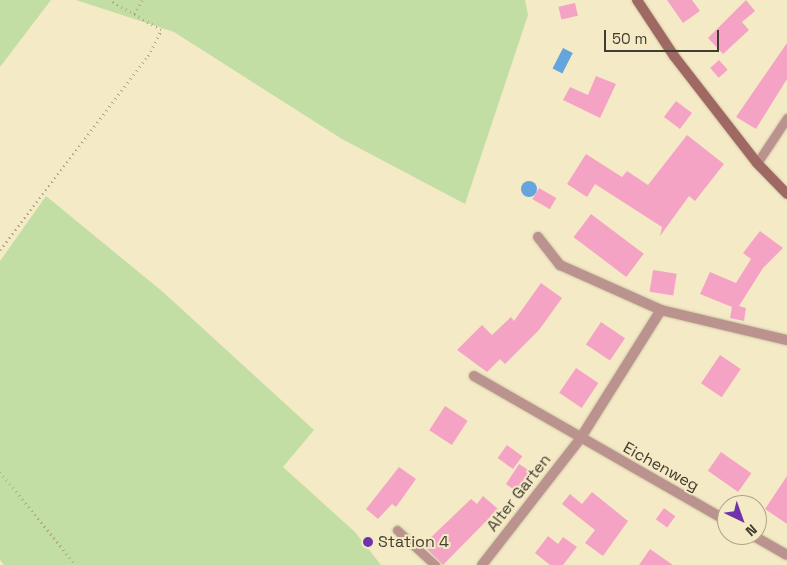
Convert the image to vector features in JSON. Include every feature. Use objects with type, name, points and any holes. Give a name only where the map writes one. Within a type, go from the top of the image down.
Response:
[{"type":"street","points":[[637,0],[757,163],[787,194]]},
{"type":"street","points":[[538,237],[560,265],[661,310],[787,340]]},
{"type":"street","name":"Alter Garten","points":[[482,565],[580,439],[661,310]]},
{"type":"street","points":[[474,376],[580,439]]},
{"type":"street","name":"Eichenweg","points":[[580,439],[717,515]]},
{"type":"street","points":[[767,544],[787,555]]},
{"type":"lane","points":[[757,163],[787,118]]},
{"type":"lane","points":[[397,530],[435,565]]},
{"type":"path","points":[[0,250],[148,56],[161,30],[110,0]]},
{"type":"path","points":[[134,14],[142,0]]},
{"type":"path","points":[[0,472],[76,565]]},
{"type":"green space","points":[[0,0],[51,0],[0,67]]},
{"type":"green space","points":[[76,0],[525,0],[528,15],[465,204],[342,139],[174,32]]},
{"type":"green space","points":[[46,196],[163,292],[314,430],[283,467],[355,532],[381,565],[4,565],[0,560],[0,261]]},
{"type":"water","points":[[563,48],[573,53],[562,73],[553,68]]},
{"type":"water","points":[[529,181],[537,189],[529,197],[521,189]]},
{"type":"building","points":[[667,0],[692,0],[700,11],[683,23]]},
{"type":"building","points":[[746,0],[755,11],[742,22],[749,30],[723,54],[708,38]]},
{"type":"building","points":[[575,3],[578,16],[561,19],[558,7]]},
{"type":"building","points":[[787,43],[787,79],[756,129],[736,117]]},
{"type":"building","points":[[719,60],[728,70],[719,78],[710,68]]},
{"type":"building","points":[[596,76],[616,84],[600,118],[563,100],[570,87],[588,95]]},
{"type":"building","points":[[676,101],[692,113],[680,129],[664,117]]},
{"type":"building","points":[[687,135],[724,164],[695,201],[689,196],[660,236],[662,227],[595,184],[587,197],[567,184],[586,154],[622,177],[627,171],[648,185]]},
{"type":"building","points":[[539,188],[556,198],[550,209],[532,199]]},
{"type":"building","points":[[591,214],[644,254],[626,277],[574,237]]},
{"type":"building","points":[[760,231],[783,248],[763,268],[739,306],[746,308],[744,321],[730,318],[732,307],[700,294],[710,272],[736,283],[751,259],[743,253]]},
{"type":"building","points":[[653,270],[677,274],[673,295],[650,292]]},
{"type":"building","points":[[541,283],[562,298],[539,330],[505,364],[500,359],[487,372],[457,350],[482,325],[492,335],[511,317],[514,321]]},
{"type":"building","points":[[601,322],[625,338],[610,361],[586,344]]},
{"type":"building","points":[[720,355],[741,369],[722,397],[701,383]]},
{"type":"building","points":[[576,368],[598,383],[582,408],[559,393]]},
{"type":"building","points":[[445,406],[468,421],[452,445],[429,430]]},
{"type":"building","points":[[507,445],[522,456],[513,469],[498,458]]},
{"type":"building","points":[[721,452],[751,473],[738,492],[708,471]]},
{"type":"building","points":[[519,464],[533,473],[520,493],[506,484]]},
{"type":"building","points":[[399,467],[416,479],[396,507],[392,504],[378,519],[366,509]]},
{"type":"building","points":[[787,476],[787,524],[767,510],[767,506]]},
{"type":"building","points":[[592,492],[628,521],[603,556],[585,543],[595,530],[562,504],[570,494],[582,504]]},
{"type":"building","points":[[483,496],[498,509],[443,565],[423,545],[471,499],[477,504]]},
{"type":"building","points":[[664,508],[675,516],[667,528],[656,519]]},
{"type":"building","points":[[548,536],[558,544],[563,537],[577,547],[563,565],[550,565],[535,553]]},
{"type":"building","points":[[650,549],[673,565],[639,565]]},
{"type":"place","name":"Station 4","points":[[368,542]]}]
